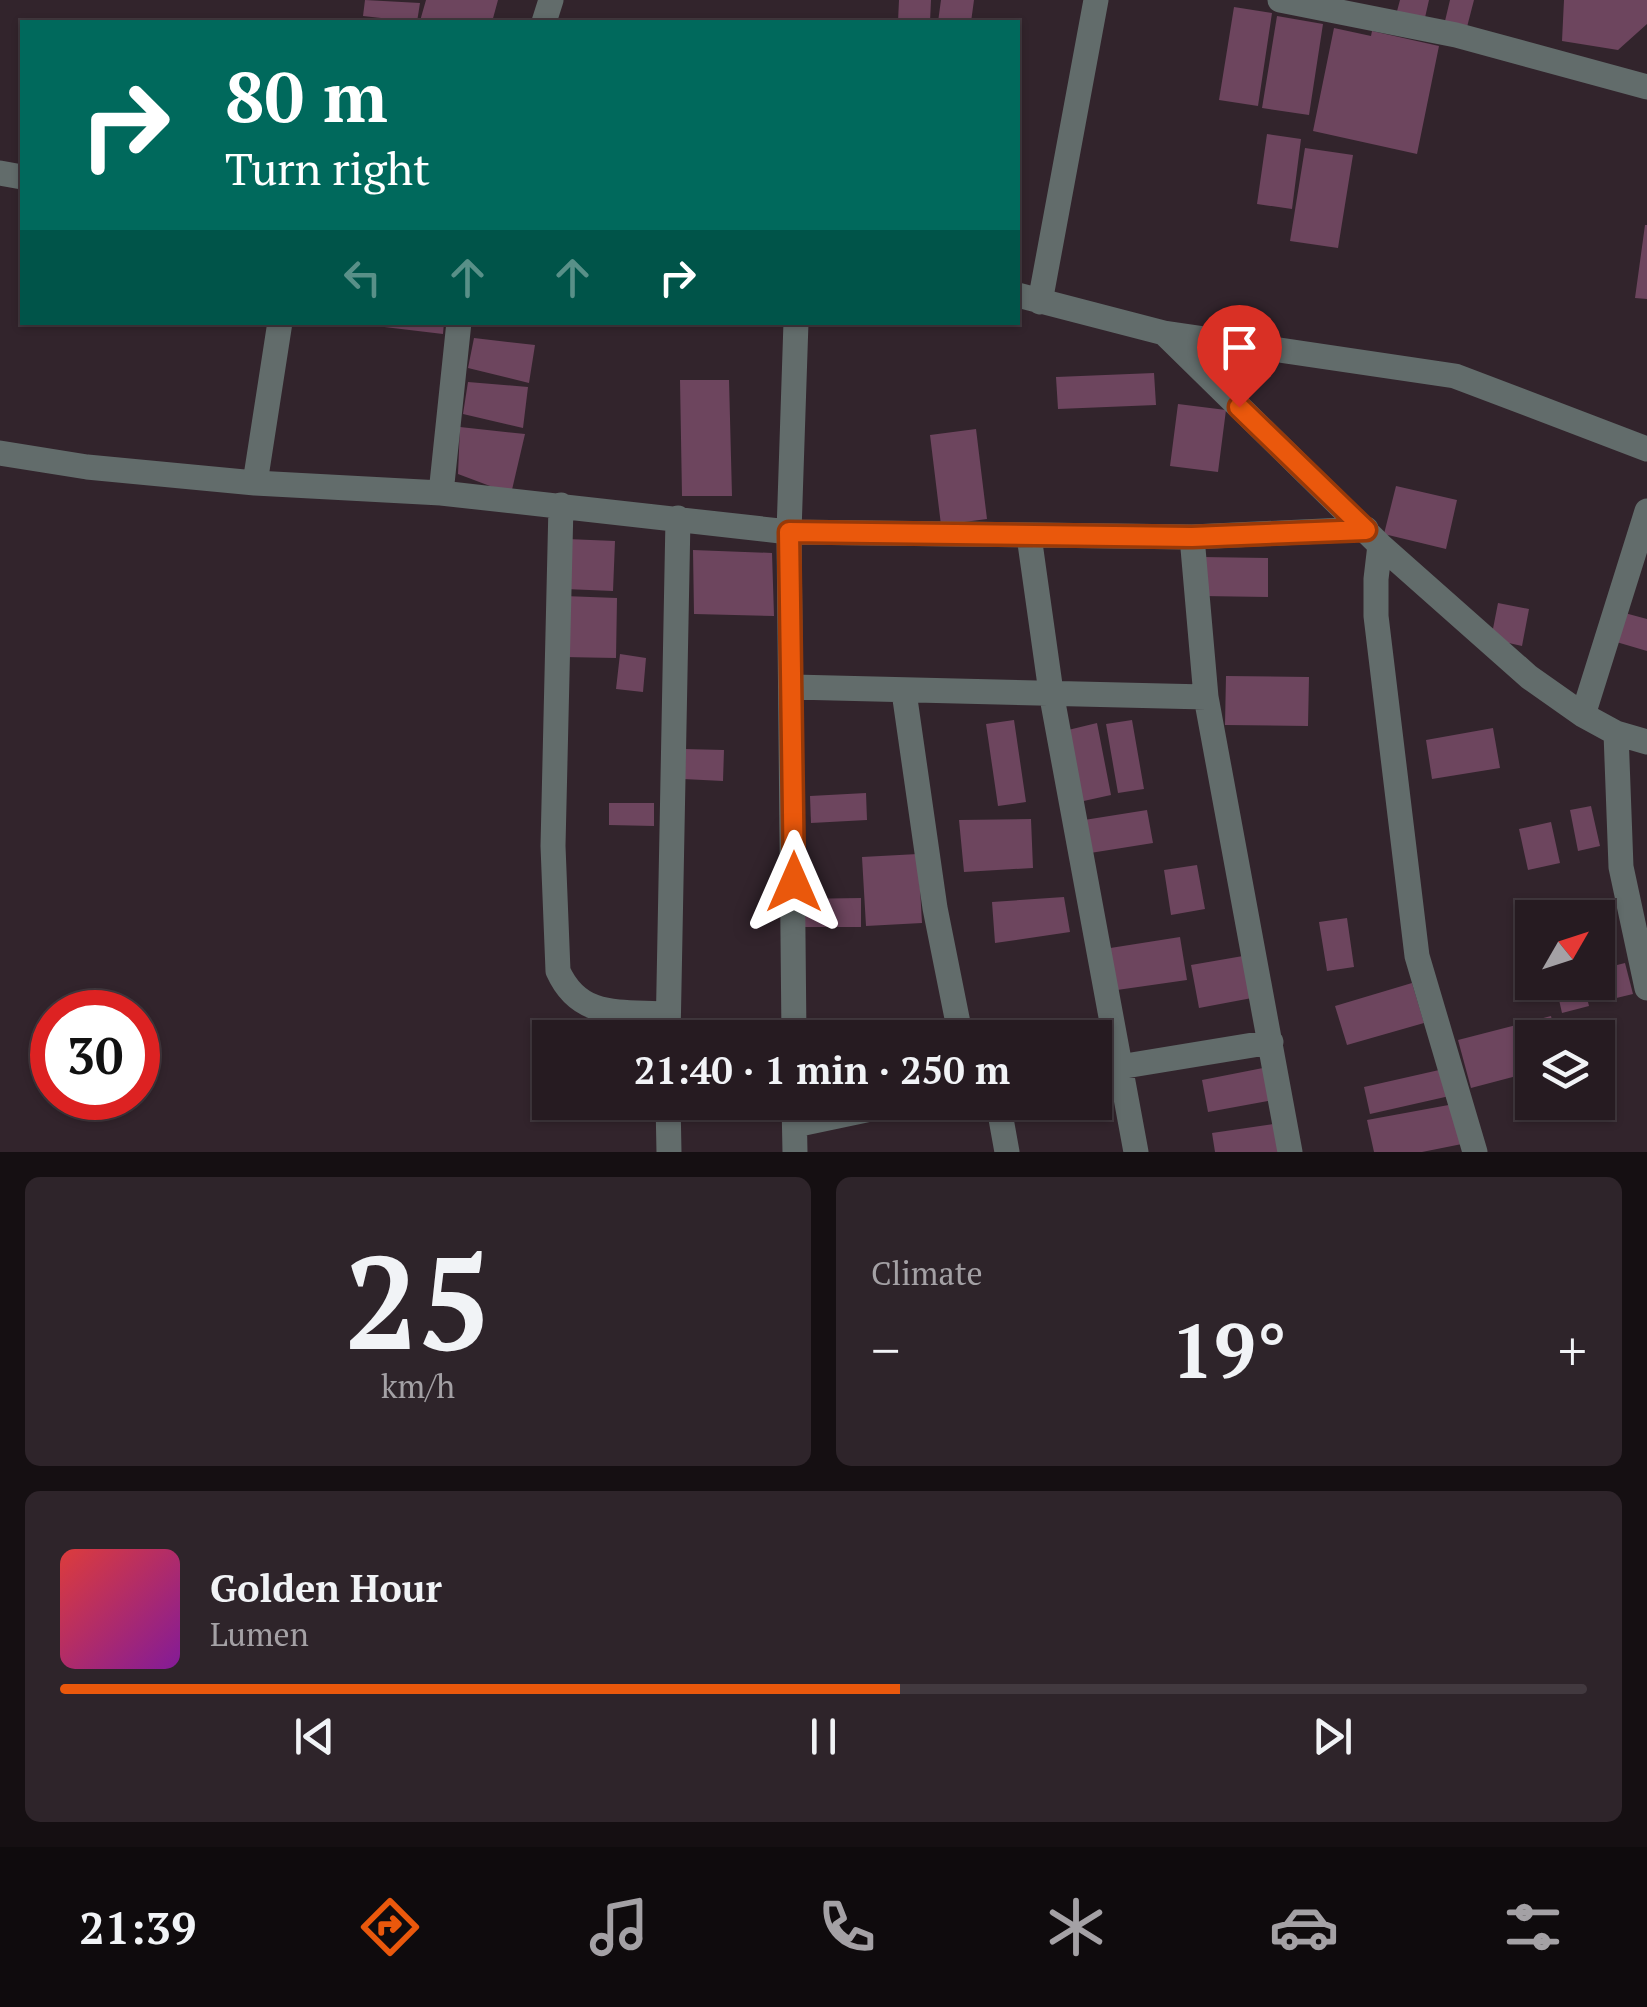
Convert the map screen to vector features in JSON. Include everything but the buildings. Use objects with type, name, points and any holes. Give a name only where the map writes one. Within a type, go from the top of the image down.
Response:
[{"type":"street","points":[[1096,0],[1029,298],[1164,333],[1455,376],[1647,450]]},
{"type":"street","points":[[1280,0],[1456,35],[1647,87]]},
{"type":"street","points":[[255,483],[280,325]]},
{"type":"street","points":[[441,493],[459,325]]},
{"type":"street","points":[[794,1020],[789,532],[796,325]]},
{"type":"street","points":[[1164,333],[1373,537],[1529,677],[1583,715],[1616,733],[1647,742]]},
{"type":"street","points":[[0,453],[87,467],[255,483],[441,493],[789,532],[1373,537]]},
{"type":"street","points":[[561,505],[553,846],[558,971],[565,987],[578,1001],[643,1020]]},
{"type":"street","points":[[1583,715],[1647,511]]},
{"type":"street","points":[[668,1020],[678,518]]},
{"type":"street","points":[[1028,536],[1051,692],[1136,1152]]},
{"type":"street","points":[[1192,537],[1206,697],[1290,1152]]},
{"type":"street","points":[[1373,537],[1376,616],[1410,918],[1426,992],[1475,1152]]},
{"type":"street","points":[[793,687],[1206,697]]},
{"type":"street","points":[[904,692],[936,908],[958,1020]]},
{"type":"street","points":[[1616,733],[1621,868],[1647,988]]},
{"type":"street","points":[[1112,1069],[1271,1042]]},
{"type":"street","points":[[668,1120],[668,1152]]},
{"type":"street","points":[[794,1120],[795,1152]]},
{"type":"street","points":[[1001,1120],[1006,1152]]},
{"type":"route","points":[[794,882],[789,532],[1192,537],[1366,530],[1239,407]]}]
